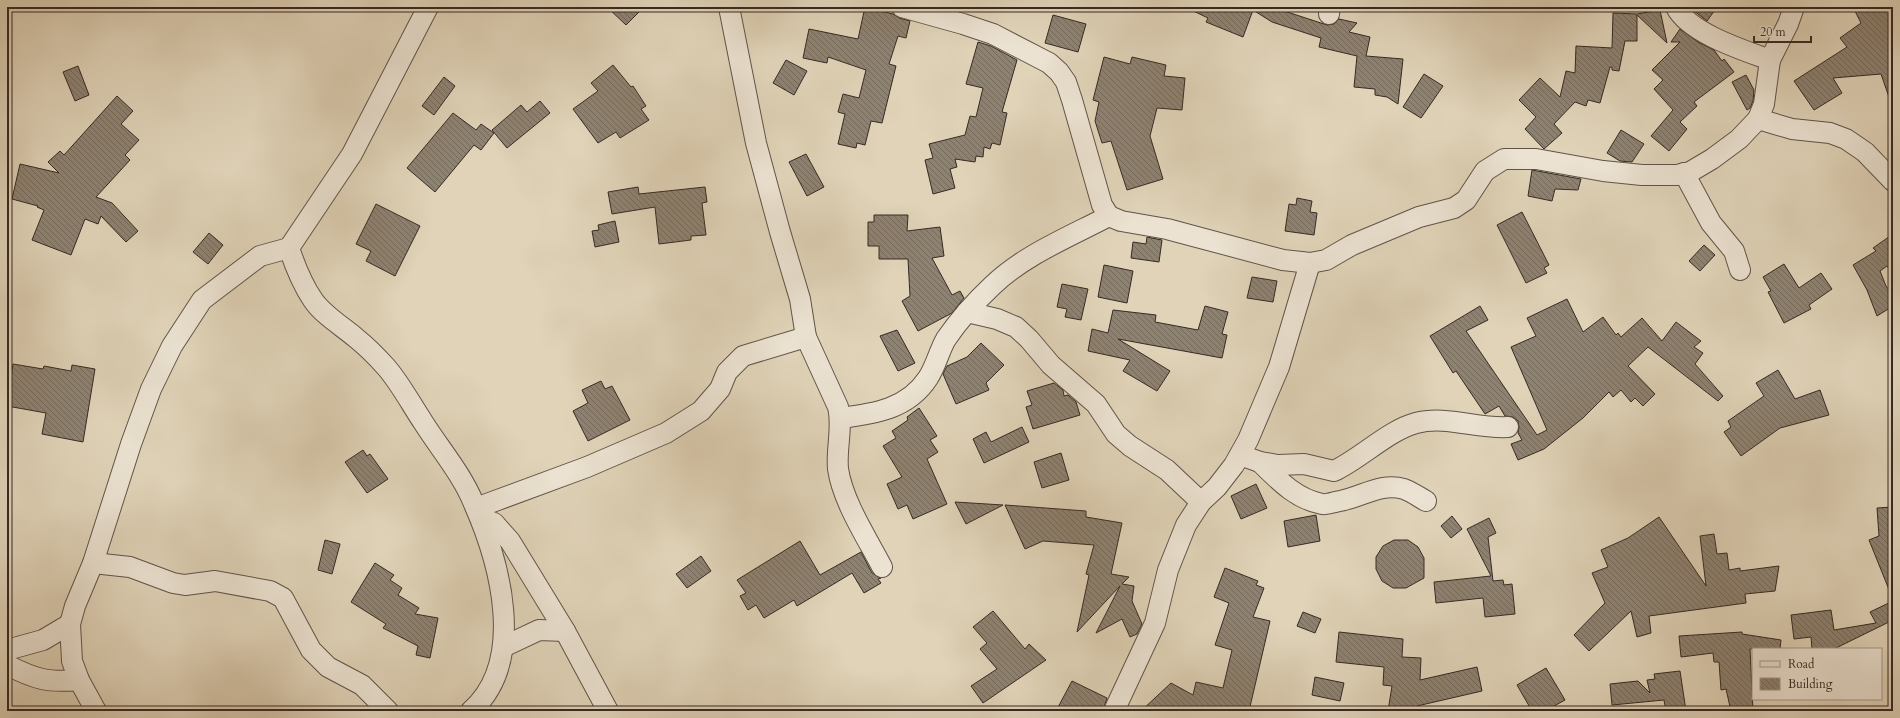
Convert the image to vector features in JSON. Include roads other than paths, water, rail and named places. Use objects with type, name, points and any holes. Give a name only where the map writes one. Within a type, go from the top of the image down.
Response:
[{"type":"street","points":[[96,711],[79,680],[72,662],[70,624],[75,606],[93,563],[131,444],[151,388],[172,346],[202,300],[232,275],[260,256],[289,248],[352,154],[428,7]]},
{"type":"street","points":[[729,7],[756,143],[800,299],[806,337],[838,407],[841,427],[837,456],[838,471],[849,503],[882,567]]},
{"type":"street","points":[[902,7],[993,34],[1049,62],[1059,72],[1066,82],[1102,205],[1109,216],[1121,221],[1203,237],[1282,260],[1310,263],[1326,260],[1352,245],[1419,217],[1454,208],[1466,200],[1484,171],[1504,159],[1536,159],[1603,171],[1642,175],[1690,172],[1723,151],[1749,130],[1758,119],[1764,104],[1770,60],[1788,24],[1794,7]]},
{"type":"street","points":[[1676,7],[1690,23],[1703,31],[1734,46],[1770,60]]},
{"type":"street","points":[[1758,119],[1792,129],[1830,133],[1846,139],[1865,152],[1893,181]]},
{"type":"street","points":[[1684,173],[1711,223],[1734,251],[1740,270]]},
{"type":"street","points":[[840,418],[878,413],[904,401],[919,391],[929,377],[946,341],[967,312],[991,286],[1011,269],[1109,216]]},
{"type":"street","points":[[289,248],[302,280],[314,301],[332,320],[358,339],[387,368],[450,461],[478,512],[493,552],[505,622],[503,647],[489,690],[471,711]]},
{"type":"street","points":[[1114,711],[1155,623],[1168,570],[1180,538],[1201,502],[1218,487],[1240,455],[1248,440],[1279,367],[1310,263]]},
{"type":"street","points":[[967,312],[996,319],[1016,327],[1029,339],[1051,365],[1096,404],[1116,434],[1130,446],[1167,470],[1201,502]]},
{"type":"street","points":[[478,512],[666,433],[701,411],[720,389],[727,372],[743,356],[806,337]]},
{"type":"street","points":[[1240,455],[1260,462],[1278,465],[1304,464],[1334,471],[1395,433],[1418,422],[1463,422],[1486,427],[1508,428]]},
{"type":"street","points":[[1260,462],[1280,482],[1303,498],[1324,504],[1346,500],[1376,489],[1391,487],[1405,489],[1426,500]]},
{"type":"street","points":[[478,512],[494,523],[510,541],[565,631],[608,711]]},
{"type":"street","points":[[93,563],[130,567],[173,583],[185,585],[215,581],[270,591],[283,598],[311,650],[328,667],[362,686],[388,711]]},
{"type":"street","points":[[7,650],[43,640],[70,624]]},
{"type":"street","points":[[503,647],[539,630],[565,631]]},
{"type":"street","points":[[7,665],[34,679],[57,682],[79,680]]}]
